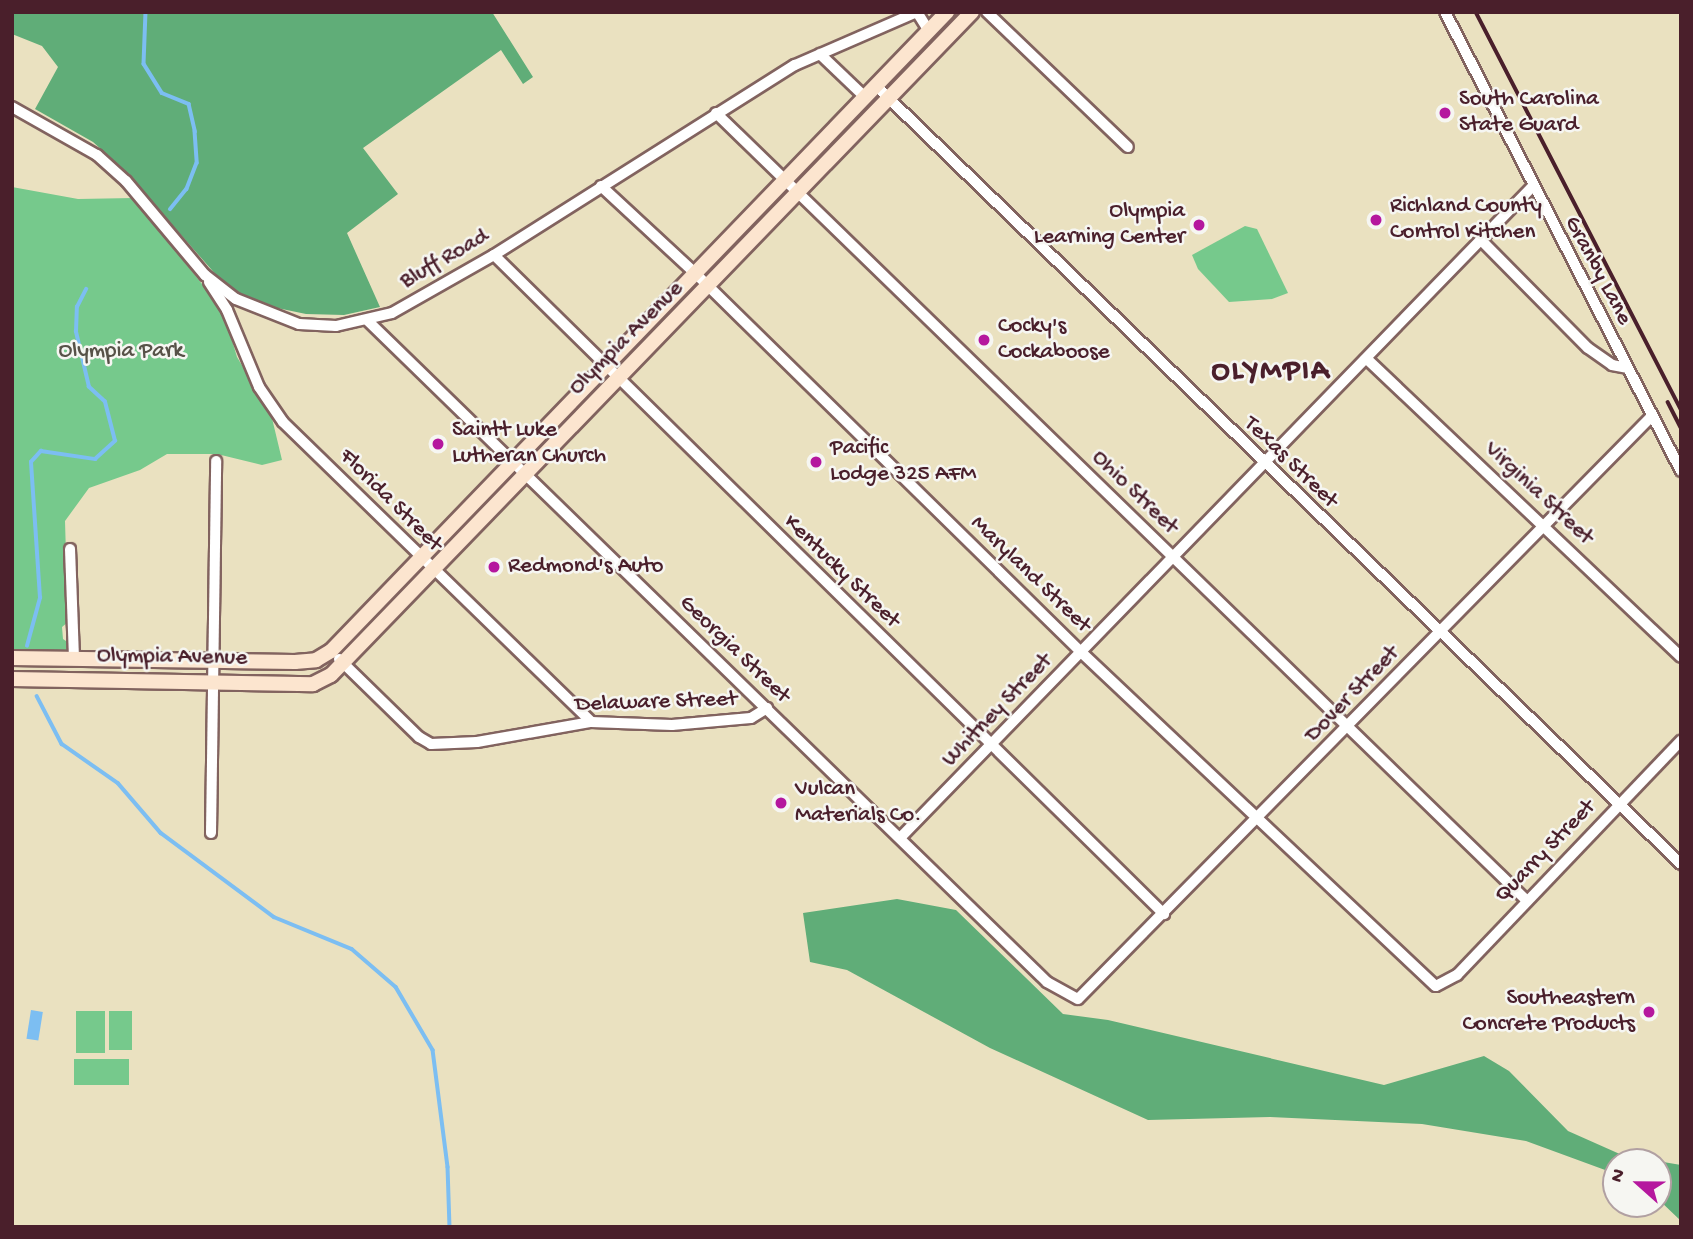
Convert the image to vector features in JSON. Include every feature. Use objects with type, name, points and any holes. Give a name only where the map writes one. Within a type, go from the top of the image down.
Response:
[{"type":"main road","name":"Olympia Avenue","points":[[12,658],[295,662],[316,660],[331,651],[420,554],[947,12]]},
{"type":"main road","name":"Olympia Avenue","points":[[12,678],[313,684],[331,675],[710,288],[972,12]]},
{"type":"street","points":[[917,12],[929,31]]},
{"type":"street","name":"Bluff Road","points":[[12,107],[97,155],[125,181],[205,275],[255,309],[299,324],[368,321],[392,313],[494,255],[716,113],[820,54],[917,12]]},
{"type":"street","points":[[987,12],[1128,147]]},
{"type":"street","name":"Granby Lane","points":[[1445,12],[1532,187],[1681,471]]},
{"type":"street","points":[[820,54],[865,97]]},
{"type":"street","name":"Texas Street","points":[[876,86],[1265,466],[1681,864]]},
{"type":"street","name":"Ohio Street","points":[[716,113],[1525,900]]},
{"type":"street","name":"Maryland Street","points":[[601,186],[695,273],[1081,652],[1436,986]]},
{"type":"street","name":"Whitney Street","points":[[900,838],[1483,242],[1532,187]]},
{"type":"street","points":[[1483,242],[1588,348],[1612,365],[1627,368]]},
{"type":"street","name":"Kentucky Street","points":[[494,255],[617,381],[1164,914]]},
{"type":"street","name":"Florida Street","points":[[205,275],[227,310],[260,387],[283,422],[591,722]]},
{"type":"street","name":"Georgia Street","points":[[368,321],[524,477],[767,708],[1047,982],[1079,999]]},
{"type":"street","name":"Virginia Street","points":[[1368,360],[1681,657]]},
{"type":"street","name":"Dover Street","points":[[1079,999],[1349,728],[1438,633],[1652,416]]},
{"type":"street","points":[[211,833],[216,461]]},
{"type":"street","points":[[70,549],[74,658]]},
{"type":"street","name":"Delaware Street","points":[[331,651],[419,737],[431,744],[477,742],[591,722],[671,725],[751,718],[767,708]]},
{"type":"street","name":"Quarry Street","points":[[1436,986],[1457,975],[1525,900],[1681,741]]},
{"type":"green space","points":[[12,12],[492,12],[533,77],[523,84],[501,50],[363,148],[398,194],[347,233],[380,307],[344,315],[306,314],[258,304],[225,285],[123,169],[93,142],[35,109],[58,67],[42,46],[12,34]]},
{"type":"green space","name":"Olympia Park","points":[[12,187],[78,199],[133,198],[223,310],[237,357],[271,414],[282,460],[262,465],[217,454],[167,454],[140,470],[89,488],[65,521],[68,622],[62,627],[63,639],[72,645],[70,654],[12,653]]},
{"type":"green space","points":[[1245,226],[1257,229],[1288,293],[1272,299],[1229,302],[1198,269],[1192,255]]},
{"type":"green space","points":[[897,899],[956,910],[1063,1014],[1108,1020],[1384,1085],[1484,1056],[1509,1071],[1568,1131],[1606,1148],[1602,1148],[1602,1169],[1526,1141],[1422,1124],[1270,1117],[1148,1120],[990,1048],[847,970],[810,962],[803,913]]},
{"type":"green space","points":[[76,1011],[105,1011],[105,1053],[76,1053]]},
{"type":"green space","points":[[109,1011],[132,1011],[132,1050],[109,1050]]},
{"type":"green space","points":[[74,1059],[129,1059],[129,1085],[74,1085]]},
{"type":"green space","points":[[1672,1163],[1681,1165],[1681,1221],[1672,1212]]},
{"type":"water","points":[[31,1010],[43,1012],[38,1041],[26,1039]]},
{"type":"waterway","points":[[146,12],[144,64],[162,93],[189,104],[195,131],[197,163],[187,189],[171,209]]},
{"type":"waterway","points":[[27,646],[40,598],[31,462],[41,451],[95,459],[115,441],[105,402],[89,387],[76,332],[77,307],[86,289]]},
{"type":"waterway","points":[[37,696],[62,744],[118,783],[161,833],[274,917],[352,949],[396,987],[433,1050],[448,1167],[450,1227]]},
{"type":"railway","points":[[1476,12],[1681,410]]},
{"type":"railway","points":[[1668,402],[1681,427]]},
{"type":"place","name":"South Carolina State Guard","points":[[1445,113]]},
{"type":"place","name":"Richland County Control Kitchen","points":[[1376,220]]},
{"type":"place","name":"Olympia Learning Center","points":[[1199,225]]},
{"type":"place","name":"Cocky's Cockaboose","points":[[984,340]]},
{"type":"place","name":"Saintt Luke Lutheran Church","points":[[438,444]]},
{"type":"place","name":"Pacific Lodge 325 AFM","points":[[816,462]]},
{"type":"place","name":"Redmond's Auto","points":[[494,567]]},
{"type":"place","name":"Vulcan Materials Co.","points":[[781,803]]},
{"type":"place","name":"Southeastern Concrete Products","points":[[1649,1012]]},
{"type":"district","name":"OLYMPIA","points":[[1271,373]]}]
